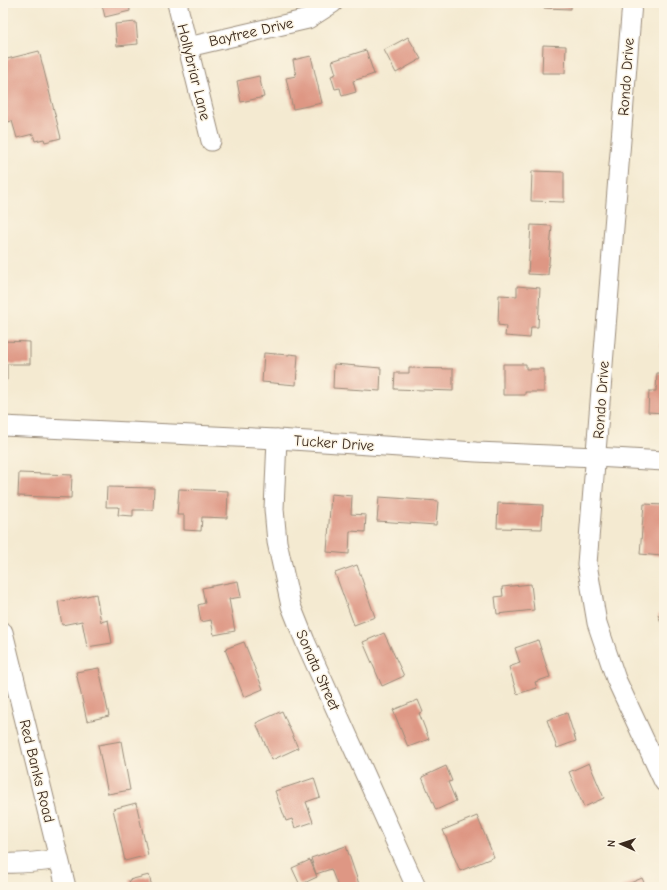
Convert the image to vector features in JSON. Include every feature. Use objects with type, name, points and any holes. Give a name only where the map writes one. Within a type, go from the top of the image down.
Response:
[{"type":"street","name":"Hollybriar Lane","points":[[177,3],[211,141]]},
{"type":"street","name":"Baytree Drive","points":[[188,47],[308,19],[333,3]]},
{"type":"street","name":"Rondo Drive","points":[[632,3],[587,564],[597,623],[616,679],[664,782]]},
{"type":"street","name":"Tucker Drive","points":[[3,426],[277,439],[476,452],[664,461]]},
{"type":"street","name":"Sonata Street","points":[[277,439],[274,508],[277,542],[291,606],[305,641],[416,887]]},
{"type":"street","name":"Red Banks Road","points":[[3,632],[66,887]]},
{"type":"street","points":[[3,863],[21,864],[58,859]]},
{"type":"building","points":[[94,3],[129,3],[130,11],[105,17],[102,5],[95,6]]},
{"type":"building","points":[[544,3],[571,3],[571,9],[544,8]]},
{"type":"building","points":[[136,22],[138,44],[117,46],[115,24]]},
{"type":"building","points":[[408,37],[421,59],[396,73],[384,50]]},
{"type":"building","points":[[543,45],[566,46],[565,73],[542,73]]},
{"type":"building","points":[[366,50],[374,74],[353,81],[356,92],[342,96],[340,88],[335,89],[331,76],[336,74],[332,61]]},
{"type":"building","points":[[39,51],[61,138],[45,142],[44,139],[35,141],[33,134],[17,138],[12,121],[3,123],[3,60]]},
{"type":"building","points":[[311,56],[322,103],[293,109],[286,78],[296,76],[293,60]]},
{"type":"building","points":[[259,76],[264,97],[241,102],[237,81]]},
{"type":"building","points":[[532,171],[564,172],[564,202],[531,201]]},
{"type":"building","points":[[531,225],[552,226],[548,275],[528,274]]},
{"type":"building","points":[[517,286],[540,288],[538,327],[531,327],[530,338],[505,336],[506,326],[498,325],[499,295],[517,296]]},
{"type":"building","points":[[663,318],[664,348],[661,348]]},
{"type":"building","points":[[3,341],[30,342],[30,364],[7,364],[7,380],[3,380]]},
{"type":"building","points":[[264,353],[298,355],[296,385],[262,382]]},
{"type":"building","points":[[334,364],[381,368],[380,391],[333,388]]},
{"type":"building","points":[[503,364],[526,364],[526,369],[544,369],[544,392],[525,392],[525,395],[503,395]]},
{"type":"building","points":[[409,368],[453,369],[453,391],[394,389],[395,373],[409,373]]},
{"type":"building","points":[[657,373],[664,373],[664,413],[648,412],[649,391],[656,391]]},
{"type":"building","points":[[19,473],[72,475],[71,498],[18,496]]},
{"type":"building","points":[[107,487],[154,488],[153,510],[133,510],[133,516],[118,515],[119,507],[106,507]]},
{"type":"building","points":[[179,489],[228,491],[227,518],[202,517],[201,531],[184,530],[184,515],[177,515]]},
{"type":"building","points":[[331,494],[352,496],[351,514],[366,515],[365,532],[350,531],[349,554],[327,552]]},
{"type":"building","points":[[379,497],[438,501],[436,525],[377,521]]},
{"type":"building","points":[[498,503],[543,505],[542,529],[497,528]]},
{"type":"building","points":[[644,504],[664,505],[661,556],[640,554]]},
{"type":"building","points":[[357,565],[375,617],[354,625],[335,573]]},
{"type":"building","points":[[238,581],[241,597],[229,599],[235,631],[214,635],[211,620],[201,622],[198,605],[205,603],[202,588]]},
{"type":"building","points":[[531,584],[534,610],[497,614],[495,597],[503,596],[502,587]]},
{"type":"building","points":[[96,594],[101,622],[108,620],[112,643],[87,647],[82,621],[62,625],[58,602]]},
{"type":"building","points":[[664,613],[664,629],[658,615]]},
{"type":"building","points":[[384,633],[404,676],[382,686],[363,642]]},
{"type":"building","points":[[538,640],[550,677],[535,682],[537,688],[517,694],[509,667],[520,663],[515,648]]},
{"type":"building","points":[[244,642],[263,689],[244,697],[225,649]]},
{"type":"building","points":[[99,668],[109,716],[87,721],[76,672]]},
{"type":"building","points":[[418,700],[423,712],[419,713],[429,739],[408,747],[393,710]]},
{"type":"building","points":[[282,711],[298,748],[272,760],[256,723]]},
{"type":"building","points":[[567,713],[576,741],[557,748],[547,720]]},
{"type":"building","points":[[121,741],[130,790],[108,794],[98,745]]},
{"type":"building","points":[[589,763],[604,798],[584,807],[569,772]]},
{"type":"building","points":[[446,766],[452,781],[448,782],[456,801],[436,810],[422,777]]},
{"type":"building","points":[[314,778],[320,797],[306,802],[313,822],[295,828],[292,819],[286,821],[275,791]]},
{"type":"building","points":[[136,803],[148,855],[125,861],[113,809]]},
{"type":"building","points":[[477,816],[494,857],[460,871],[443,830]]},
{"type":"building","points":[[346,846],[360,887],[338,887],[331,869],[316,874],[311,858]]},
{"type":"building","points":[[310,860],[317,877],[300,885],[292,868]]},
{"type":"building","points":[[149,875],[152,887],[131,887],[129,880]]},
{"type":"building","points":[[642,878],[646,887],[621,887]]}]
